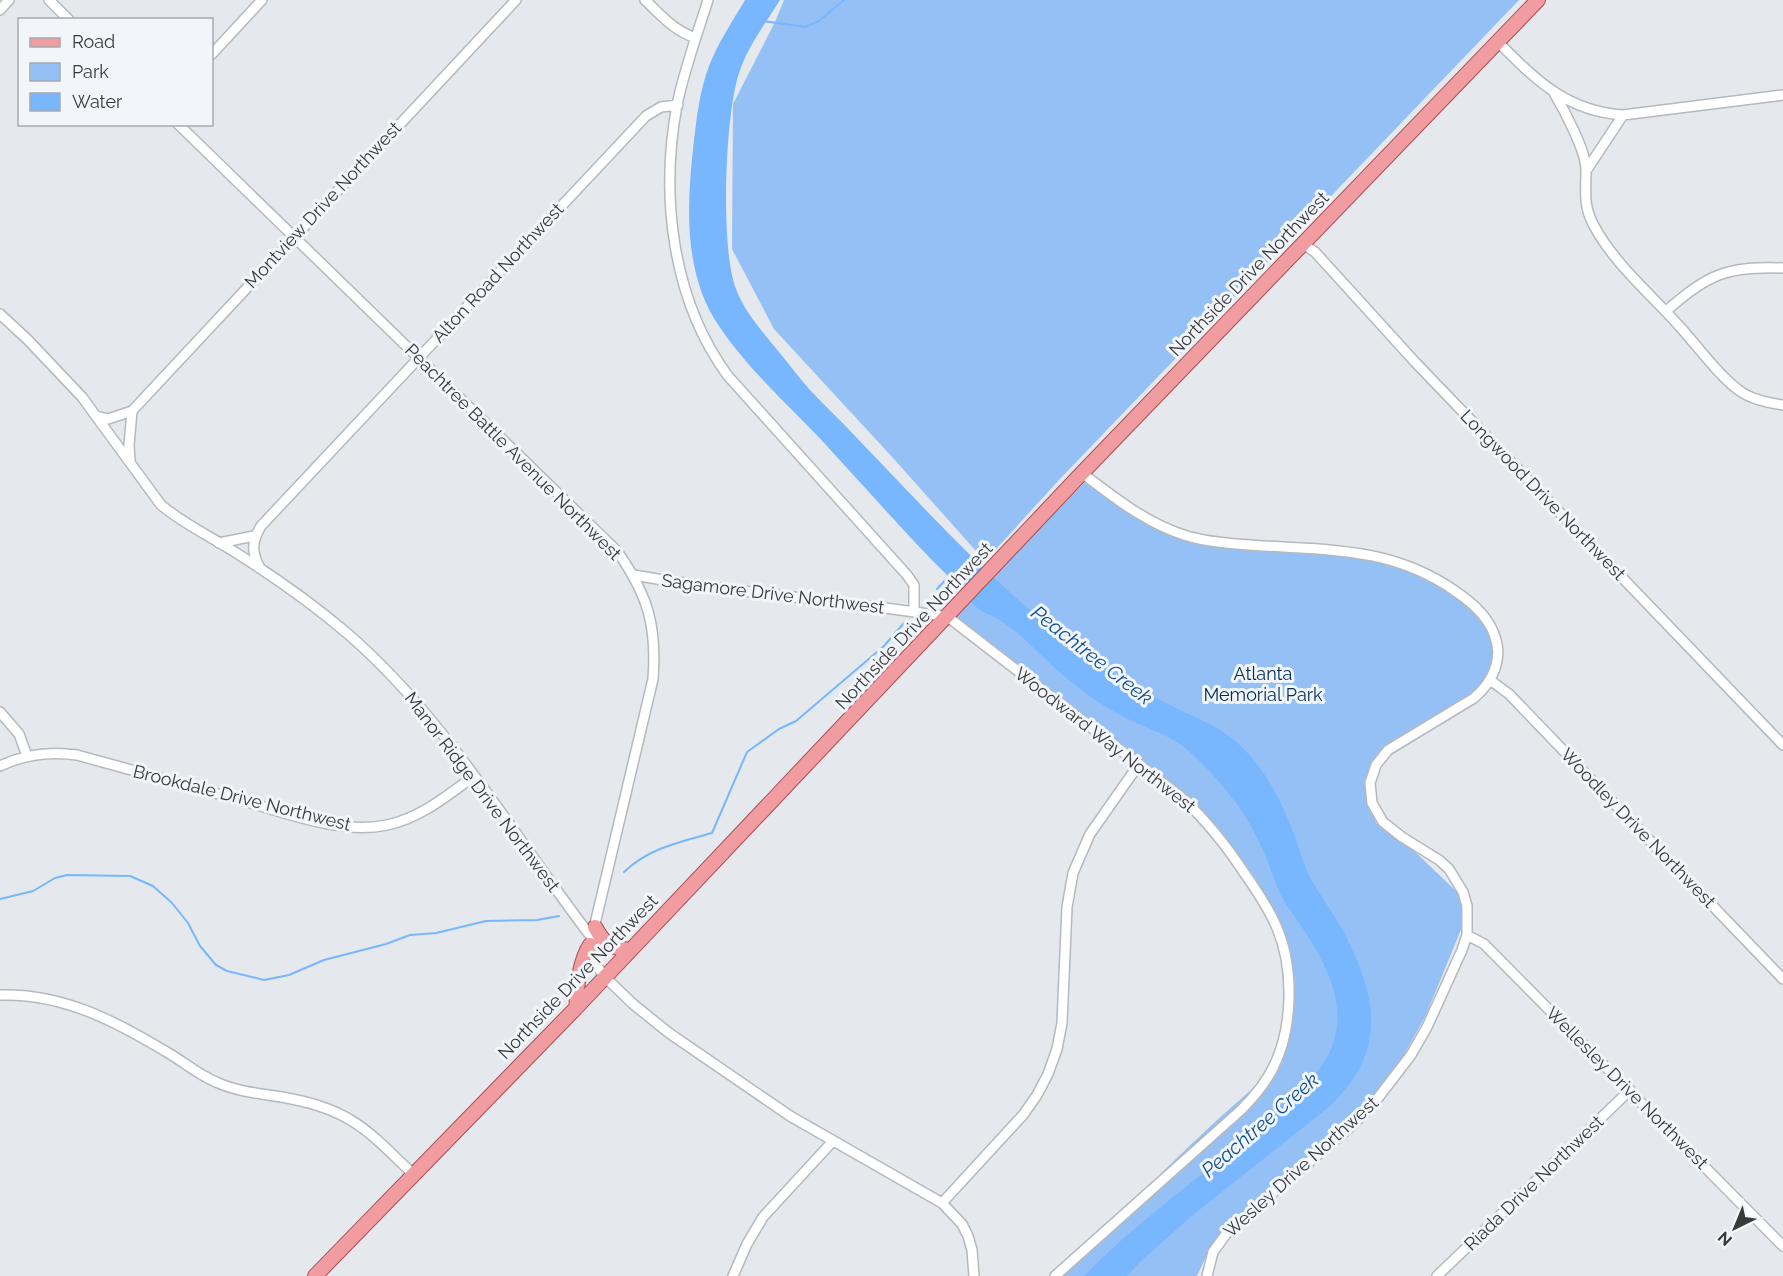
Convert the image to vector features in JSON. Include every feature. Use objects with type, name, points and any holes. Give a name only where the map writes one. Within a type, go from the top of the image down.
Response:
[{"type":"main road","name":"Northside Drive Northwest","points":[[315,1276],[577,1006],[1082,473],[1538,0]]},
{"type":"main road","points":[[577,1006],[576,995],[584,954],[592,936],[613,947],[629,950]]},
{"type":"street","points":[[0,9],[9,0]]},
{"type":"street","points":[[49,0],[67,18]]},
{"type":"street","points":[[213,53],[262,0]]},
{"type":"street","name":"Montview Drive Northwest","points":[[132,411],[293,236],[516,0]]},
{"type":"street","points":[[645,0],[672,26],[696,38]]},
{"type":"street","points":[[708,0],[678,105],[670,169],[673,231],[685,288],[715,359],[907,575],[914,585],[914,611]]},
{"type":"street","points":[[1498,42],[1553,91],[1586,109],[1604,113],[1623,115],[1783,95]]},
{"type":"street","points":[[1553,91],[1581,151],[1586,171],[1585,198],[1593,224],[1622,266],[1739,391],[1762,401],[1783,405]]},
{"type":"street","name":"Alton Road Northwest","points":[[254,536],[646,116],[661,106],[678,105]]},
{"type":"street","points":[[1586,171],[1623,115]]},
{"type":"street","name":"Peachtree Battle Avenue Northwest","points":[[180,126],[617,551],[634,575],[647,605],[652,630],[653,679],[592,936]]},
{"type":"street","name":"Longwood Drive Northwest","points":[[1304,244],[1316,252],[1415,362],[1783,745]]},
{"type":"street","points":[[1666,311],[1715,276],[1732,269],[1783,268]]},
{"type":"street","name":"Manor Ridge Drive Northwest","points":[[0,314],[66,378],[161,505],[177,518],[261,568],[321,612],[376,660],[426,714],[592,936]]},
{"type":"street","points":[[96,416],[108,419],[132,411],[130,464]]},
{"type":"street","name":"Wesley Drive Northwest","points":[[1082,473],[1136,512],[1158,525],[1185,535],[1228,544],[1363,553],[1396,561],[1427,574],[1462,596],[1490,623],[1496,636],[1498,652],[1496,667],[1490,680],[1474,698],[1388,750],[1376,765],[1370,783],[1372,803],[1383,822],[1439,860],[1457,879],[1467,906],[1467,935],[1462,950],[1427,1027],[1411,1055],[1390,1084],[1347,1130],[1229,1230],[1213,1252],[1206,1276]]},
{"type":"street","points":[[219,543],[254,536],[255,559],[261,568]]},
{"type":"street","name":"Sagamore Drive Northwest","points":[[634,575],[948,617]]},
{"type":"street","name":"Woodward Way Northwest","points":[[948,617],[1181,797],[1211,828],[1232,855],[1273,918],[1283,946],[1289,979],[1288,1008],[1283,1038],[1275,1065],[1267,1080],[1242,1110],[1055,1276]]},
{"type":"street","name":"Woodley Drive Northwest","points":[[1490,680],[1509,694],[1783,979]]},
{"type":"street","points":[[0,712],[19,734],[27,756]]},
{"type":"street","name":"Brookdale Drive Northwest","points":[[0,766],[27,756],[52,752],[77,755],[307,818],[359,828],[386,826],[410,818],[429,808],[474,776]]},
{"type":"street","points":[[942,1203],[1023,1115],[1048,1074],[1057,1049],[1062,1023],[1067,907],[1073,873],[1090,834],[1139,764]]},
{"type":"street","name":"Wellesley Drive Northwest","points":[[1467,935],[1484,944],[1783,1246]]},
{"type":"street","points":[[592,936],[593,961],[604,977],[669,1033],[750,1090],[833,1142],[942,1203],[957,1218],[968,1236],[972,1250],[974,1276]]},
{"type":"street","points":[[0,995],[34,997],[87,1010],[126,1028],[218,1084],[313,1103],[342,1114],[368,1131],[412,1174]]},
{"type":"street","name":"Riada Drive Northwest","points":[[1437,1276],[1630,1090]]},
{"type":"street","points":[[733,1276],[747,1244],[763,1217],[833,1142]]},
{"type":"green space","points":[[784,0],[1519,0],[1059,480],[985,561],[774,329],[732,249],[733,104]]},
{"type":"green space","name":"Atlanta Memorial Park","points":[[1085,482],[1136,517],[1192,539],[1398,562],[1454,584],[1500,641],[1493,681],[1382,752],[1367,784],[1376,823],[1409,846],[1457,892],[1467,915],[1426,1015],[1382,1095],[1210,1248],[1197,1276],[1063,1276],[1169,1166],[1282,1064],[1295,984],[1288,944],[1256,879],[1217,826],[1144,761],[944,615],[990,583],[1001,567]]},
{"type":"water","points":[[745,0],[780,0],[757,35],[743,63],[734,93],[730,119],[726,181],[728,244],[736,289],[749,314],[810,390],[937,521],[1022,603],[1052,629],[1104,667],[1146,692],[1220,730],[1245,750],[1275,793],[1292,829],[1309,875],[1342,929],[1363,977],[1369,1000],[1371,1022],[1369,1043],[1361,1065],[1348,1086],[1329,1107],[1194,1214],[1127,1276],[1084,1276],[1131,1232],[1256,1129],[1318,1071],[1329,1054],[1337,1025],[1337,1007],[1333,989],[1319,954],[1280,892],[1255,833],[1231,796],[1212,774],[1184,747],[1104,706],[1061,674],[1010,627],[975,606],[745,361],[719,326],[698,283],[693,260],[690,236],[690,187],[698,112],[706,75],[717,49]]},
{"type":"waterway","points":[[763,21],[805,27],[819,21],[844,0]]},
{"type":"waterway","points":[[937,589],[949,576]]},
{"type":"waterway","points":[[624,872],[654,851],[712,833],[747,752],[779,729],[796,721],[884,646],[904,623]]},
{"type":"waterway","points":[[0,899],[33,891],[55,878],[67,875],[130,876],[153,886],[172,903],[188,923],[200,946],[216,965],[227,971],[264,980],[289,975],[324,960],[386,944],[410,935],[436,933],[486,921],[537,920],[559,916]]},
{"type":"water label","name":"Peachtree Creek","points":[[1092,655]]},
{"type":"water label","name":"Peachtree Creek","points":[[1260,1125]]}]
